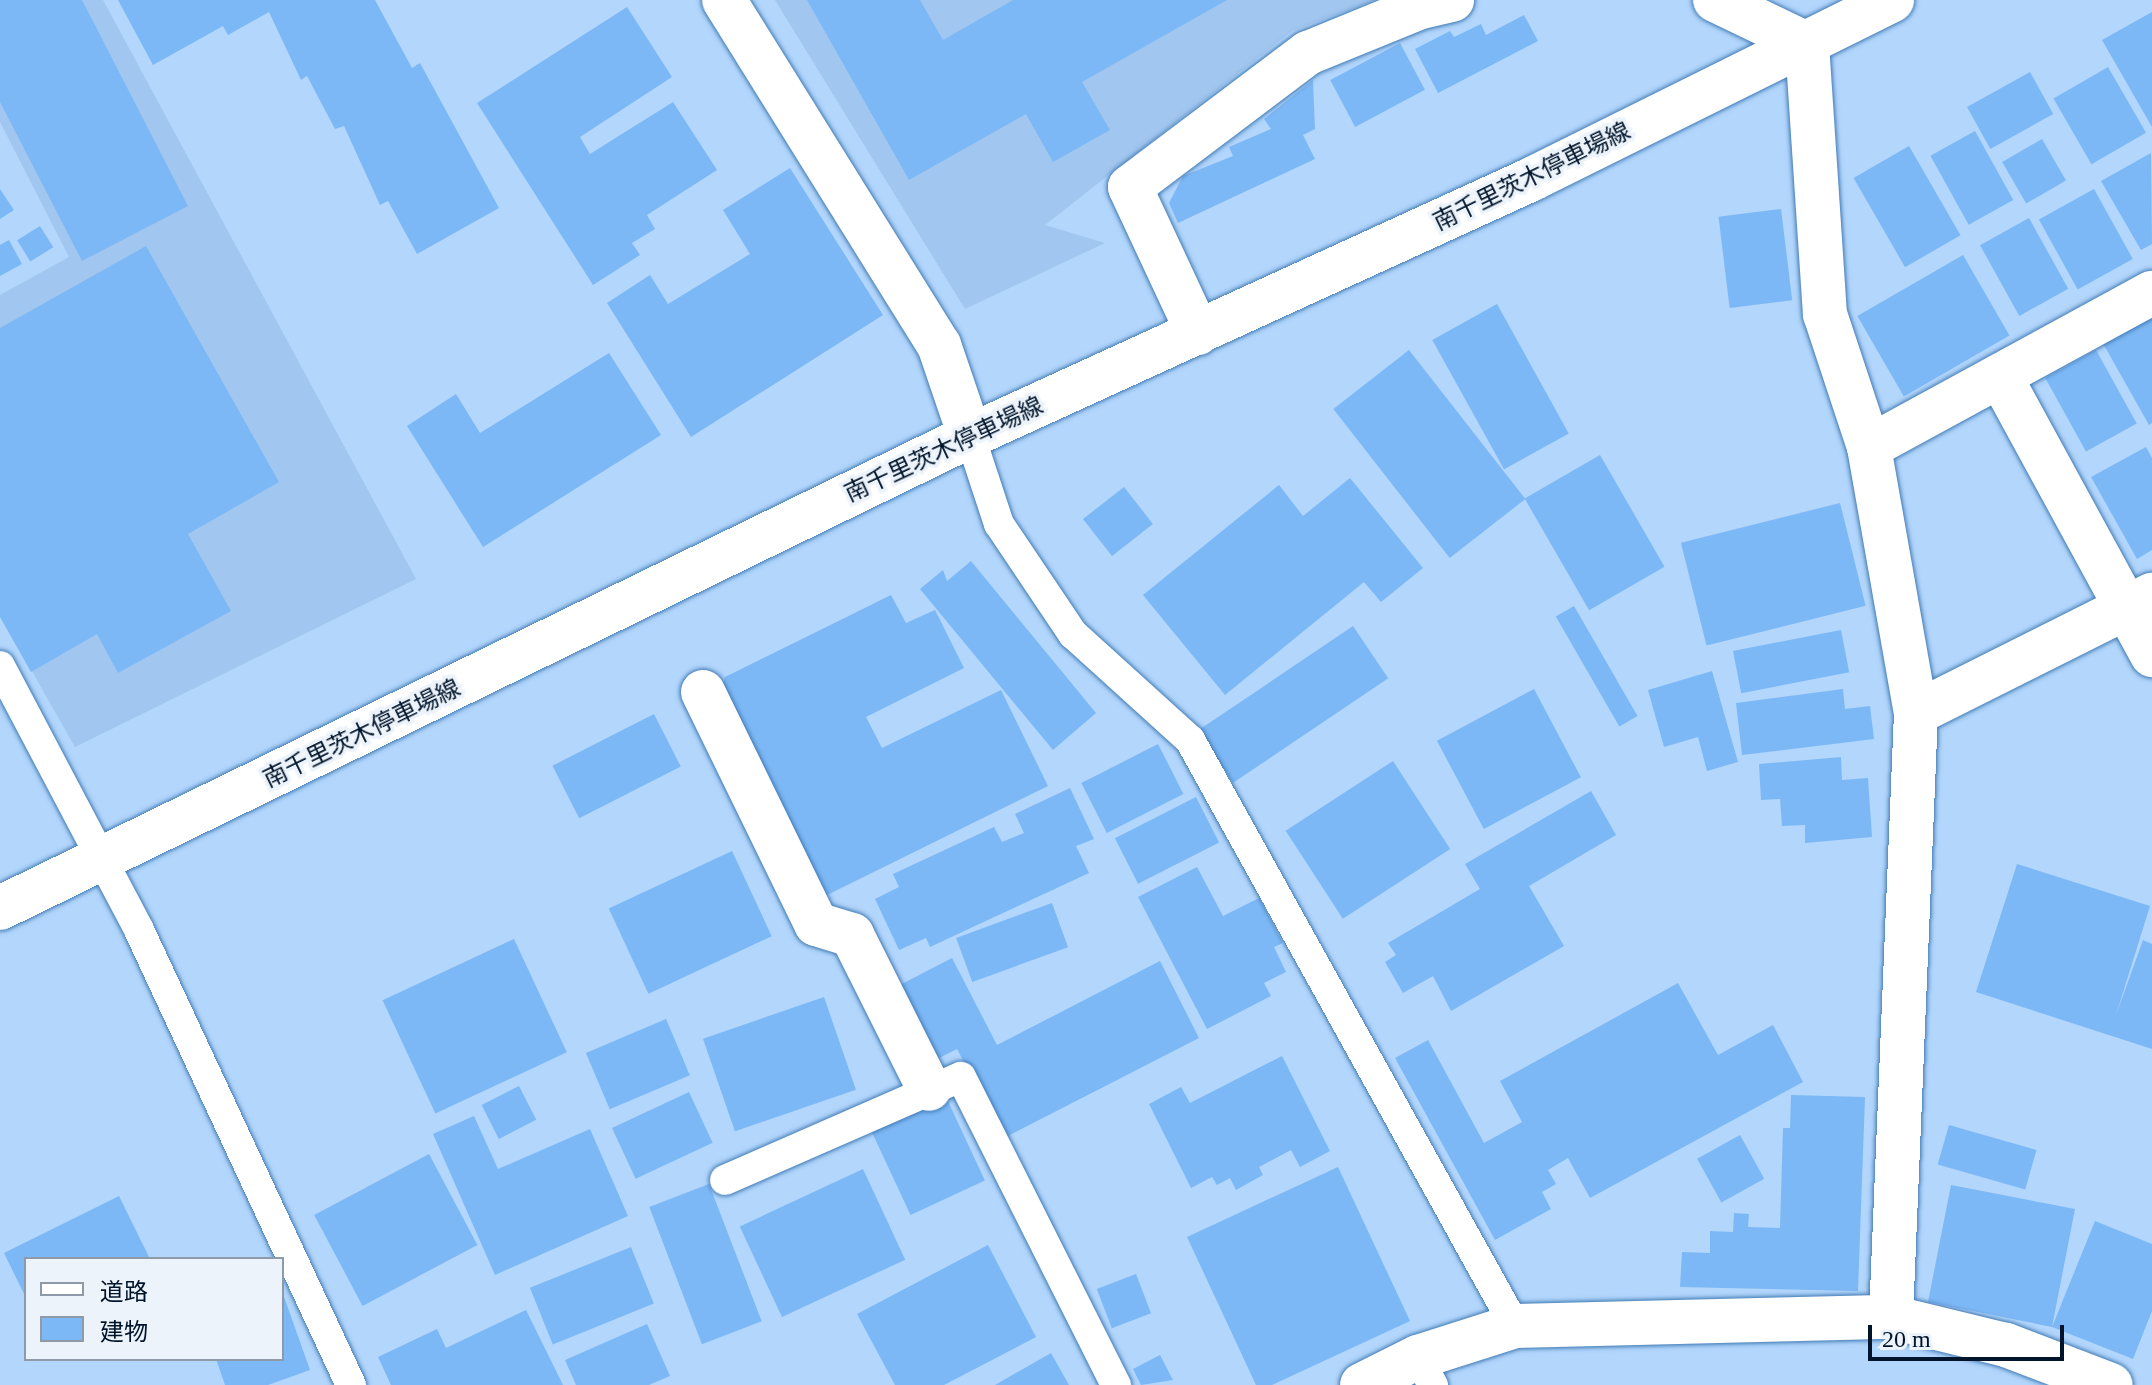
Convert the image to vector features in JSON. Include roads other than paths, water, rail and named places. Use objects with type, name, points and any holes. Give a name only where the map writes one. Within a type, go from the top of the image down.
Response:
[{"type":"street","points":[[724,0],[939,345],[970,436]]},
{"type":"street","points":[[1198,333],[1130,187],[1308,53],[1421,7],[1452,0]]},
{"type":"street","points":[[1715,0],[1807,44],[1825,314],[1869,447],[1916,713],[1891,1317]]},
{"type":"street","name":"南千里茨木停車場線","points":[[0,908],[970,436],[1198,333],[1807,44],[1884,2]]},
{"type":"street","points":[[1869,447],[2152,293]]},
{"type":"street","points":[[2000,376],[2140,601],[2152,655]]},
{"type":"street","points":[[1916,713],[2140,601]]},
{"type":"street","points":[[703,692],[816,924],[852,935],[929,1089]]},
{"type":"street","points":[[1362,1385],[1425,1371],[1515,1326],[1891,1317],[2006,1345],[2111,1385]]},
{"type":"lane","points":[[970,436],[999,524],[1063,621],[1190,740],[1515,1326]]},
{"type":"lane","points":[[0,666],[100,862],[139,930],[351,1385]]},
{"type":"lane","points":[[725,1180],[961,1077],[1116,1385]]}]
